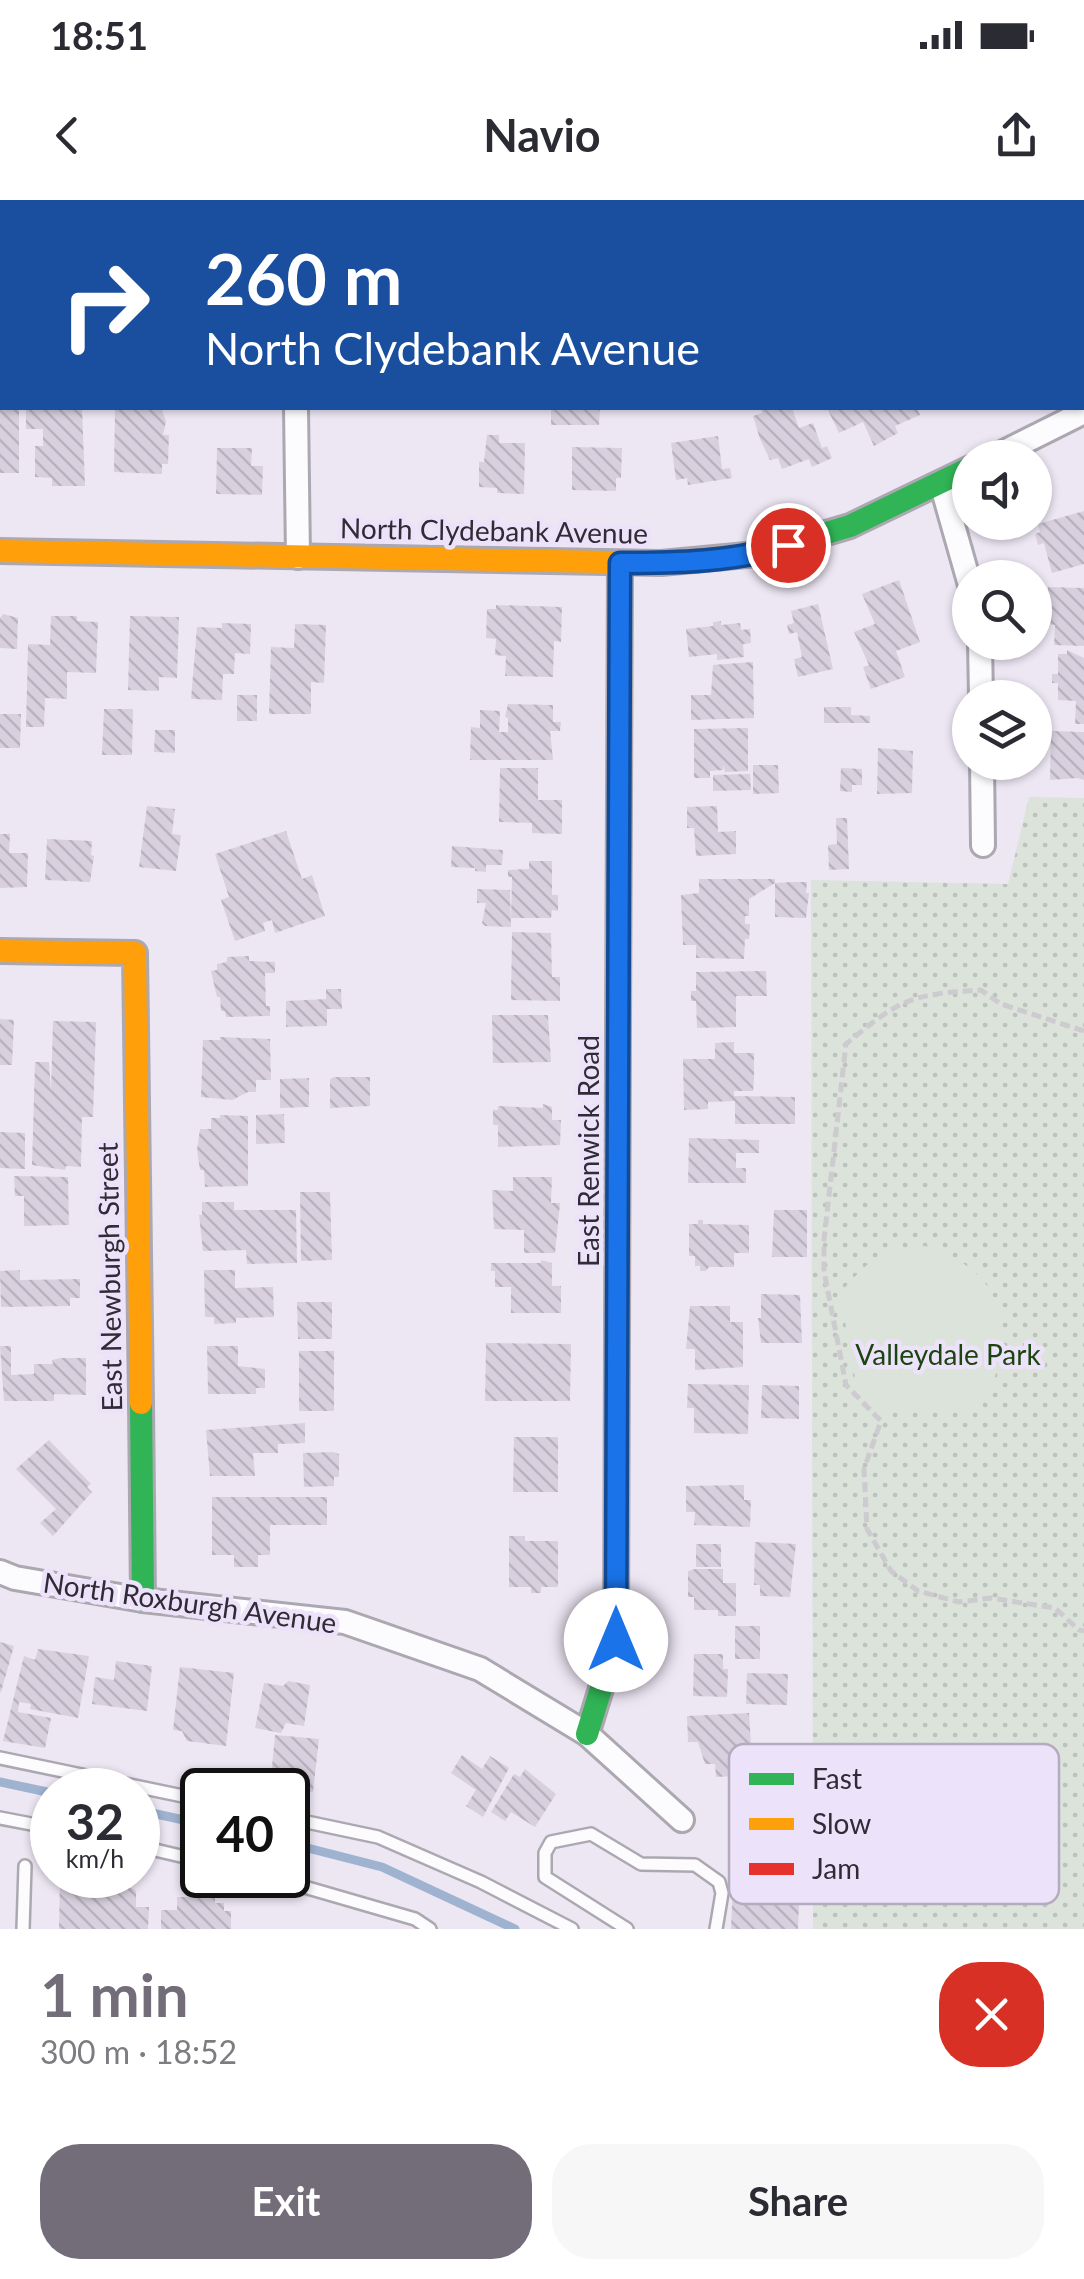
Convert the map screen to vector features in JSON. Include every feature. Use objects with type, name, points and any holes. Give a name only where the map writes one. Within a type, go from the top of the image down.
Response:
[{"type":"street","points":[[296,410],[298,557]]},
{"type":"street","points":[[1028,440],[1084,412]]},
{"type":"street","name":"North Clydebank Avenue","points":[[0,551],[661,563],[757,554],[850,526],[952,477]]},
{"type":"street","points":[[941,483],[963,560]]},
{"type":"street","name":"East Renwick Road","points":[[587,1734],[616,1640],[620,563]]},
{"type":"street","points":[[982,780],[983,844]]},
{"type":"street","name":"East Newburgh Street","points":[[0,951],[136,953],[143,1600]]},
{"type":"street","name":"North Roxburgh Avenue","points":[[0,1572],[15,1578],[143,1600],[345,1622],[480,1669],[587,1734],[682,1820]]},
{"type":"lane","points":[[0,1758],[180,1795]]},
{"type":"lane","points":[[0,1818],[30,1824]]},
{"type":"lane","points":[[310,1823],[378,1837],[482,1882],[572,1929]]},
{"type":"lane","points":[[626,1929],[545,1877],[545,1853],[551,1842],[591,1834],[641,1864],[695,1865],[719,1882],[722,1893],[716,1929]]},
{"type":"lane","points":[[24,1929],[25,1866]]},
{"type":"lane","points":[[310,1888],[415,1918],[430,1929]]},
{"type":"path","points":[[1084,1031],[1001,1004],[981,990],[906,999],[877,1018],[846,1044],[824,1240],[824,1272],[846,1385],[880,1420],[864,1469],[867,1528],[891,1571],[918,1591],[959,1602],[992,1598],[1055,1608],[1084,1631]]},
{"type":"green space","name":"Valleydale Park","points":[[1029,797],[1084,798],[1084,1929],[813,1929],[813,1904],[1059,1904],[1059,1744],[813,1744],[811,880],[1008,884]]},
{"type":"green space","points":[[925,1246],[976,1273],[995,1300],[1000,1317],[1000,1358],[981,1409],[881,1409],[855,1378],[840,1293],[859,1272],[886,1253]]},
{"type":"building","points":[[0,410],[19,410],[19,473],[0,473]]},
{"type":"building","points":[[26,410],[82,410],[85,486],[52,486],[52,478],[35,477],[35,446],[43,446],[43,429],[26,429]]},
{"type":"building","points":[[115,410],[162,410],[166,421],[163,435],[169,435],[168,464],[162,464],[162,474],[114,472]]},
{"type":"building","points":[[551,410],[600,410],[599,425],[551,425]]},
{"type":"building","points":[[761,410],[793,410],[799,428],[813,423],[822,448],[827,446],[832,458],[812,467],[809,459],[782,469],[778,458],[770,460],[760,439],[753,416]]},
{"type":"building","points":[[828,410],[918,410],[920,415],[895,426],[898,433],[874,446],[863,422],[839,433]]},
{"type":"building","points":[[487,435],[499,435],[499,443],[525,443],[524,494],[497,493],[497,488],[479,487],[479,462],[484,462]]},
{"type":"building","points":[[718,436],[722,469],[730,468],[732,478],[688,485],[687,478],[676,480],[671,443]]},
{"type":"building","points":[[572,447],[622,448],[621,478],[616,478],[616,491],[572,490]]},
{"type":"building","points":[[217,448],[252,448],[251,466],[263,466],[262,495],[216,494]]},
{"type":"building","points":[[1084,511],[1084,564],[1052,573],[1052,560],[1049,560],[1044,543],[1038,545],[1037,540],[1052,540],[1052,520]]},
{"type":"building","points":[[899,580],[920,642],[896,651],[905,677],[871,689],[863,667],[869,665],[854,632],[875,624],[862,594]]},
{"type":"building","points":[[1052,587],[1084,588],[1084,646],[1054,645]]},
{"type":"building","points":[[818,604],[833,669],[798,677],[794,659],[802,657],[797,632],[789,634],[787,625],[794,623],[791,611]]},
{"type":"building","points":[[496,605],[562,607],[561,642],[554,641],[553,677],[505,676],[506,656],[495,655],[496,639],[486,638],[487,609],[496,609]]},
{"type":"building","points":[[3,614],[18,618],[17,649],[0,648]]},
{"type":"building","points":[[51,616],[77,616],[77,621],[98,622],[96,673],[67,672],[67,699],[45,698],[44,727],[26,727],[28,644],[50,645]]},
{"type":"building","points":[[130,616],[179,617],[177,678],[159,677],[159,691],[128,690]]},
{"type":"building","points":[[721,621],[721,625],[740,623],[741,630],[750,629],[751,643],[743,644],[744,657],[689,657],[686,629],[713,626],[713,622]]},
{"type":"building","points":[[222,623],[251,624],[250,654],[235,653],[234,674],[223,674],[222,700],[191,699],[197,627],[222,628]]},
{"type":"building","points":[[295,624],[326,625],[324,683],[311,682],[311,714],[269,714],[271,647],[294,648]]},
{"type":"building","points":[[1067,650],[1084,658],[1084,724],[1075,724],[1076,701],[1058,700],[1058,683],[1052,683],[1052,674],[1058,674],[1058,654],[1067,654]]},
{"type":"building","points":[[753,662],[754,718],[691,720],[691,695],[711,695],[713,665]]},
{"type":"building","points":[[237,695],[257,695],[257,721],[237,721]]},
{"type":"building","points":[[508,704],[553,705],[553,722],[561,722],[560,731],[550,731],[553,760],[470,760],[471,727],[480,728],[480,710],[500,711],[499,732],[508,732]]},
{"type":"building","points":[[824,707],[851,707],[851,715],[870,716],[870,723],[824,723]]},
{"type":"building","points":[[104,709],[133,709],[132,755],[102,755]]},
{"type":"building","points":[[0,714],[21,714],[20,748],[0,748]]},
{"type":"building","points":[[748,728],[748,771],[725,772],[723,765],[723,770],[710,771],[710,778],[694,778],[694,729]]},
{"type":"building","points":[[155,730],[175,730],[175,753],[154,752]]},
{"type":"building","points":[[1052,731],[1084,732],[1084,780],[1052,780]]},
{"type":"building","points":[[878,748],[913,751],[912,793],[877,794]]},
{"type":"building","points":[[753,765],[778,765],[779,793],[753,794]]},
{"type":"building","points":[[500,768],[538,768],[538,800],[562,800],[562,834],[532,833],[532,823],[499,822]]},
{"type":"building","points":[[841,768],[862,769],[862,785],[852,785],[852,792],[840,791]]},
{"type":"building","points":[[750,774],[751,790],[713,791],[713,775]]},
{"type":"building","points":[[147,806],[175,809],[172,834],[181,835],[176,871],[139,867]]},
{"type":"building","points":[[717,806],[718,832],[736,831],[736,854],[696,856],[694,828],[687,828],[687,807]]},
{"type":"building","points":[[836,818],[847,818],[849,869],[829,870],[828,845],[837,844]]},
{"type":"building","points":[[286,831],[302,879],[312,875],[325,916],[275,933],[272,920],[263,923],[265,931],[235,941],[221,900],[229,897],[215,854]]},
{"type":"building","points":[[0,834],[10,834],[9,853],[28,853],[27,887],[0,888]]},
{"type":"building","points":[[47,839],[92,841],[90,882],[45,880]]},
{"type":"building","points":[[452,846],[503,850],[502,865],[486,865],[486,872],[451,867]]},
{"type":"building","points":[[529,861],[552,861],[552,895],[558,895],[558,911],[552,910],[551,918],[511,918],[512,877],[508,877],[508,870],[529,869]]},
{"type":"building","points":[[699,879],[775,879],[775,883],[749,899],[745,924],[750,924],[749,939],[745,939],[744,959],[696,958],[696,945],[683,945],[681,895],[699,893]]},
{"type":"building","points":[[807,882],[806,918],[775,917],[775,883]]},
{"type":"building","points":[[477,889],[510,890],[511,927],[482,923],[486,903],[477,903]]},
{"type":"building","points":[[512,932],[551,933],[552,977],[560,977],[560,1001],[511,1000]]},
{"type":"building","points":[[249,956],[249,961],[275,962],[275,973],[265,973],[270,1016],[226,1017],[211,971],[217,970],[217,964],[227,962],[227,957]]},
{"type":"building","points":[[766,971],[767,996],[736,996],[736,1027],[697,1028],[696,1001],[691,1001],[691,991],[696,991],[696,972]]},
{"type":"building","points":[[326,989],[341,989],[342,1009],[327,1009],[327,1026],[286,1027],[286,1001],[326,999]]},
{"type":"building","points":[[492,1015],[548,1015],[551,1062],[493,1063]]},
{"type":"building","points":[[0,1019],[14,1020],[12,1065],[0,1065]]},
{"type":"building","points":[[53,1021],[96,1022],[93,1117],[82,1117],[81,1167],[66,1166],[65,1170],[32,1165],[35,1062],[49,1062],[51,1092]]},
{"type":"building","points":[[270,1039],[271,1080],[256,1080],[256,1092],[232,1100],[201,1097],[203,1040]]},
{"type":"building","points":[[734,1042],[734,1053],[754,1053],[754,1079],[753,1091],[734,1091],[734,1096],[795,1097],[795,1124],[735,1124],[735,1101],[708,1102],[708,1109],[684,1110],[683,1059],[715,1059],[715,1043]]},
{"type":"building","points":[[370,1077],[370,1106],[330,1108],[330,1079]]},
{"type":"building","points":[[309,1078],[309,1107],[280,1108],[280,1079]]},
{"type":"building","points":[[543,1104],[552,1107],[552,1120],[561,1120],[560,1145],[498,1147],[493,1110],[498,1110],[498,1106],[543,1108]]},
{"type":"building","points":[[284,1114],[285,1143],[256,1144],[256,1115]]},
{"type":"building","points":[[248,1116],[248,1186],[205,1187],[197,1150],[200,1129],[211,1129],[211,1118]]},
{"type":"building","points":[[0,1132],[25,1133],[25,1169],[0,1168]]},
{"type":"building","points":[[689,1138],[759,1140],[759,1153],[736,1153],[736,1168],[746,1168],[746,1183],[688,1183]]},
{"type":"building","points":[[14,1176],[68,1177],[69,1225],[24,1226],[24,1196],[15,1196]]},
{"type":"building","points":[[513,1177],[552,1177],[551,1203],[560,1203],[555,1253],[524,1253],[524,1230],[494,1229],[492,1190],[513,1191]]},
{"type":"building","points":[[300,1192],[330,1192],[332,1260],[301,1261]]},
{"type":"building","points":[[202,1202],[234,1202],[234,1210],[296,1210],[297,1263],[247,1264],[246,1250],[203,1251],[199,1215]]},
{"type":"building","points":[[774,1210],[807,1210],[807,1257],[772,1257]]},
{"type":"building","points":[[698,1220],[703,1220],[703,1224],[749,1225],[749,1253],[734,1253],[734,1267],[700,1271],[700,1266],[695,1266],[695,1256],[689,1256],[689,1224],[698,1224]]},
{"type":"building","points":[[491,1263],[552,1263],[552,1286],[561,1286],[561,1313],[511,1313],[511,1287],[495,1287]]},
{"type":"building","points":[[20,1270],[20,1280],[80,1279],[80,1298],[70,1298],[70,1306],[1,1307],[0,1271]]},
{"type":"building","points":[[204,1270],[235,1270],[235,1288],[273,1287],[274,1317],[236,1318],[236,1323],[214,1324],[214,1317],[205,1317]]},
{"type":"building","points":[[761,1294],[800,1295],[802,1343],[761,1343]]},
{"type":"building","points":[[297,1302],[332,1302],[332,1339],[298,1339]]},
{"type":"building","points":[[690,1306],[730,1306],[730,1322],[743,1322],[743,1367],[695,1370],[695,1349],[686,1349]]},
{"type":"building","points":[[486,1343],[571,1344],[570,1401],[485,1401]]},
{"type":"building","points":[[0,1346],[11,1346],[11,1375],[34,1374],[34,1364],[86,1358],[86,1395],[54,1394],[54,1401],[4,1401]]},
{"type":"building","points":[[207,1346],[238,1346],[238,1366],[265,1369],[265,1388],[256,1388],[256,1394],[208,1394]]},
{"type":"building","points":[[299,1351],[334,1351],[334,1411],[299,1411]]},
{"type":"building","points":[[688,1384],[749,1385],[748,1434],[694,1433],[694,1408],[687,1408]]},
{"type":"building","points":[[762,1385],[799,1386],[799,1419],[761,1418]]},
{"type":"building","points":[[305,1423],[305,1443],[278,1444],[278,1453],[253,1453],[255,1476],[210,1476],[206,1430]]},
{"type":"building","points":[[514,1437],[558,1437],[558,1492],[513,1492]]},
{"type":"building","points":[[49,1440],[91,1484],[87,1487],[92,1492],[53,1536],[40,1523],[56,1509],[16,1469]]},
{"type":"building","points":[[303,1453],[339,1454],[339,1477],[334,1477],[334,1486],[304,1487]]},
{"type":"building","points":[[744,1485],[744,1500],[751,1500],[750,1527],[694,1525],[695,1512],[686,1512],[686,1486]]},
{"type":"building","points":[[212,1497],[327,1497],[327,1525],[270,1525],[270,1555],[258,1555],[258,1567],[234,1567],[234,1555],[212,1555]]},
{"type":"building","points":[[509,1536],[525,1536],[525,1541],[558,1541],[558,1587],[541,1587],[541,1593],[531,1593],[531,1587],[509,1587]]},
{"type":"building","points":[[755,1542],[796,1544],[790,1597],[760,1596],[760,1585],[754,1585]]},
{"type":"building","points":[[696,1544],[721,1544],[721,1567],[696,1567]]},
{"type":"building","points":[[723,1569],[723,1583],[736,1583],[736,1616],[718,1616],[718,1610],[694,1610],[694,1597],[688,1597],[688,1571]]},
{"type":"building","points":[[735,1626],[760,1626],[760,1659],[735,1659]]},
{"type":"building","points":[[0,1642],[14,1646],[1,1692],[0,1692]]},
{"type":"building","points":[[38,1649],[89,1656],[78,1718],[30,1709],[31,1704],[19,1702],[18,1712],[51,1718],[45,1748],[3,1741],[24,1656],[35,1660]]},
{"type":"building","points":[[694,1654],[723,1654],[723,1669],[728,1669],[727,1697],[693,1696]]},
{"type":"building","points":[[116,1661],[152,1666],[147,1711],[92,1704],[95,1677],[114,1680]]},
{"type":"building","points":[[180,1667],[234,1673],[226,1746],[187,1741],[182,1731],[173,1730]]},
{"type":"building","points":[[747,1673],[788,1674],[787,1705],[746,1704]]},
{"type":"building","points":[[288,1681],[310,1685],[304,1726],[286,1723],[281,1733],[255,1728],[264,1683],[283,1686]]},
{"type":"building","points":[[749,1713],[751,1744],[729,1744],[729,1776],[716,1777],[715,1764],[705,1764],[698,1742],[688,1742],[687,1716]]},
{"type":"building","points":[[275,1735],[319,1739],[313,1792],[310,1768],[272,1768]]},
{"type":"building","points":[[462,1755],[482,1769],[490,1756],[509,1768],[483,1817],[466,1806],[476,1790],[451,1773]]},
{"type":"building","points":[[525,1769],[556,1794],[535,1827],[511,1812],[505,1821],[491,1812],[514,1774],[520,1777]]},
{"type":"building","points":[[177,1897],[215,1898],[215,1903],[224,1903],[224,1911],[231,1911],[231,1929],[161,1929],[161,1910],[177,1910]]},
{"type":"building","points":[[60,1898],[136,1898],[136,1907],[149,1907],[148,1929],[59,1929]]},
{"type":"building","points":[[732,1904],[799,1904],[798,1929],[731,1929]]},
{"type":"waterway","points":[[0,1782],[30,1788]]},
{"type":"waterway","points":[[160,1815],[180,1819]]},
{"type":"waterway","points":[[310,1849],[382,1867],[515,1929]]},
{"type":"traffic: fast","points":[[776,548],[850,526],[952,477]]},
{"type":"traffic: fast","points":[[587,1734],[616,1640],[618,1029]]},
{"type":"traffic: fast","points":[[141,1403],[143,1600]]},
{"type":"traffic: slow","points":[[0,551],[661,563],[757,554],[776,548]]},
{"type":"traffic: slow","points":[[0,951],[135,953],[141,1403]]},
{"type":"traffic: jam","points":[[618,1029],[620,563]]},
{"type":"route","points":[[616,1640],[620,563],[757,554],[788,545]]}]
